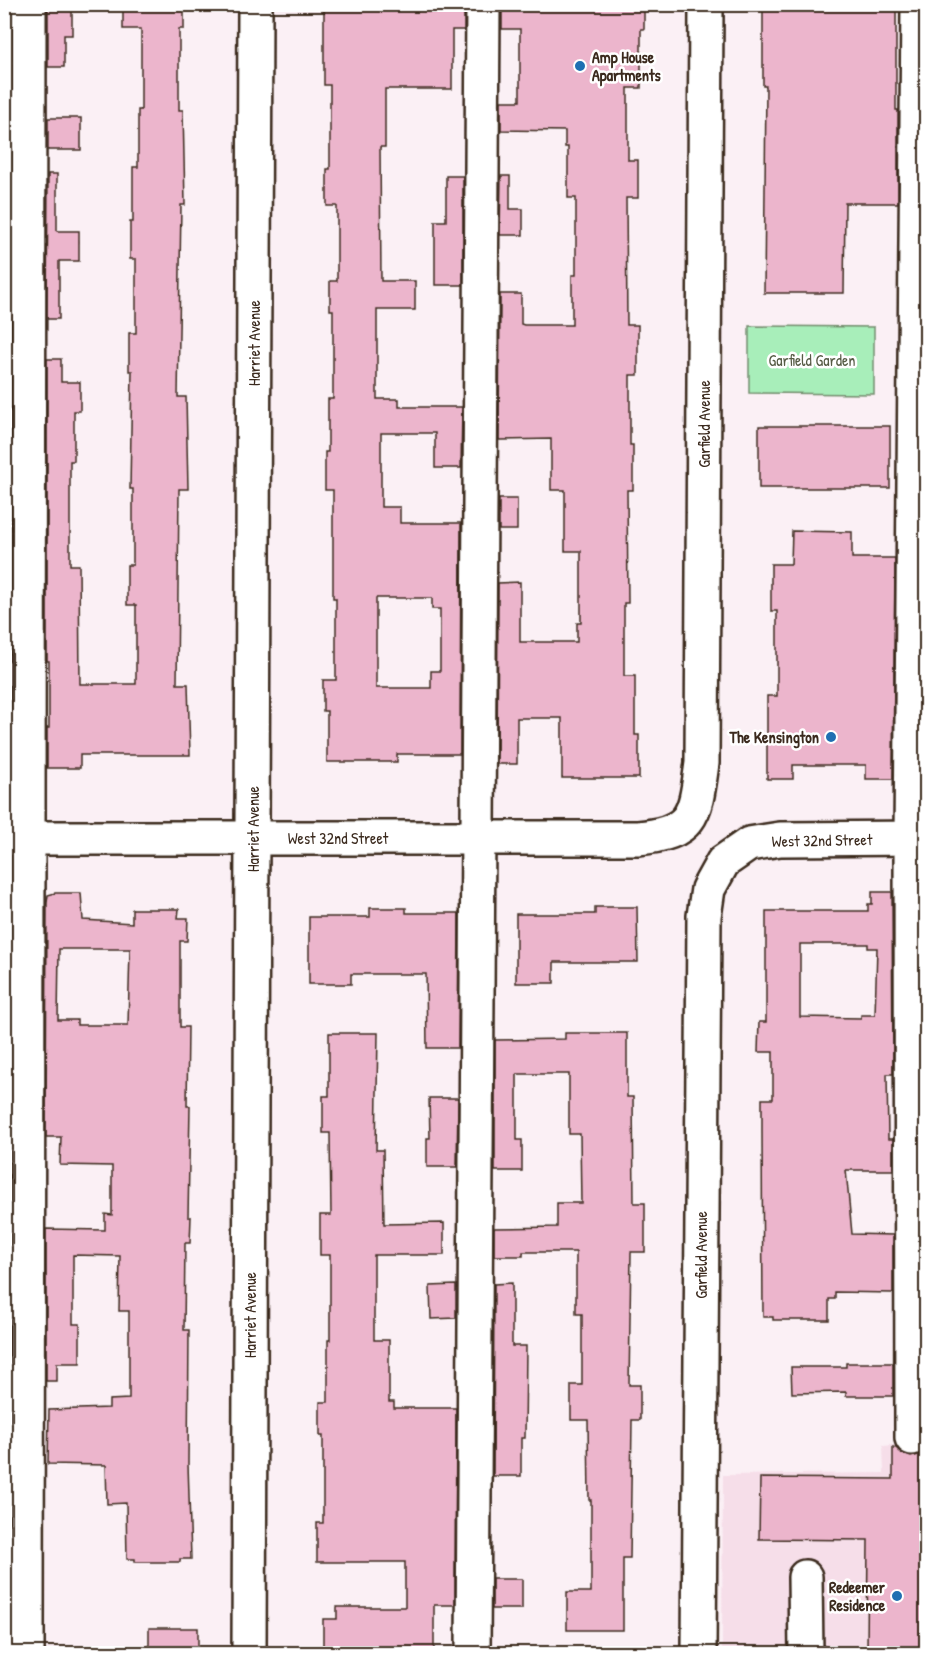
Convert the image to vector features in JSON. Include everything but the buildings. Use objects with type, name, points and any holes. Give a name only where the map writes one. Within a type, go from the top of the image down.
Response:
[{"type":"street","points":[[27,1653],[16,838],[29,4]]},
{"type":"street","name":"Harriet Avenue","points":[[249,1653],[255,4]]},
{"type":"street","points":[[473,1653],[483,4]]},
{"type":"street","name":"Garfield Avenue","points":[[670,832],[691,816],[697,798],[702,763],[706,4]]},
{"type":"street","points":[[912,1438],[919,1325],[918,4]]},
{"type":"street","name":"West 32nd Street","points":[[16,838],[638,838],[670,832]]},
{"type":"street","name":"West 32nd Street","points":[[723,861],[749,844],[780,839],[919,838]]},
{"type":"street","name":"Garfield Avenue","points":[[699,1653],[704,916],[708,889],[723,861]]},
{"type":"street","points":[[805,1577],[806,1653]]},
{"type":"shaded area","points":[[926,1084],[926,1653],[722,1654],[723,1475],[884,1473],[883,1446],[913,1443]]},
{"type":"green space","name":"Garfield Garden","points":[[749,326],[874,327],[874,394],[749,393]]},
{"type":"place","name":"Amp House Apartments","points":[[580,66]]},
{"type":"place","name":"The Kensington","points":[[831,737]]},
{"type":"place","name":"Redeemer Residence","points":[[897,1596]]}]
